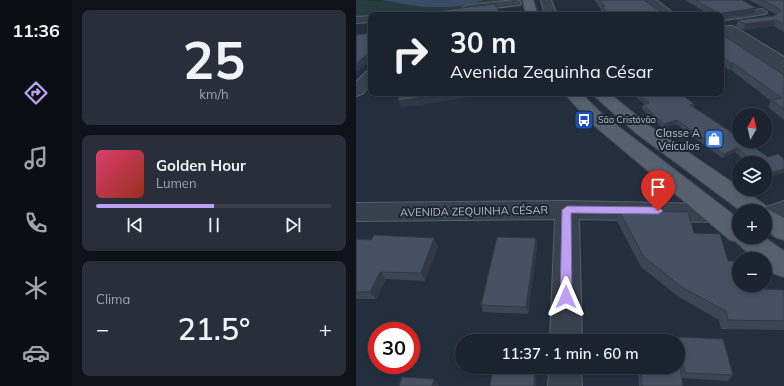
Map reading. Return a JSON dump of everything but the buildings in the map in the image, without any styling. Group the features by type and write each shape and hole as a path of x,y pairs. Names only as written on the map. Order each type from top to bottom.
{"main road":[{"path":"528,0 531,12"},
{"path":"575,96 596,118 732,228"},
{"path":"603,96 642,129 747,204"},
{"path":"772,221 784,230"},
{"path":"754,244 784,266"}],"street":[{"path":"546,0 550,12"},
{"path":"649,0 666,12"},
{"path":"744,3 766,15"},
{"path":"453,10 516,6"},
{"path":"724,17 766,15"},
{"path":"724,22 766,15"},
{"path":"356,20 368,19"},
{"path":"356,70 368,68"},
{"path":"356,91 368,78"},
{"path":"566,334 567,210"},
{"name":"AVENIDA ZEQUINHA CÉSAR","path":"356,212 567,210 712,213"},
{"path":"772,214 784,210"},
{"path":"565,374 565,386"}],"green space":[{"path":"356,0 398,2 415,6 461,6 484,0 508,0 507,3 418,12 368,12 368,17 356,18"}],"water":[{"path":"380,0 484,0 460,6 425,7"}],"place":[{"name":"São Cristóvão","path":"584,120"},
{"name":"Classe A Veículos","path":"714,139"}],"route":[{"path":"566,297 567,210 658,211"}]}
